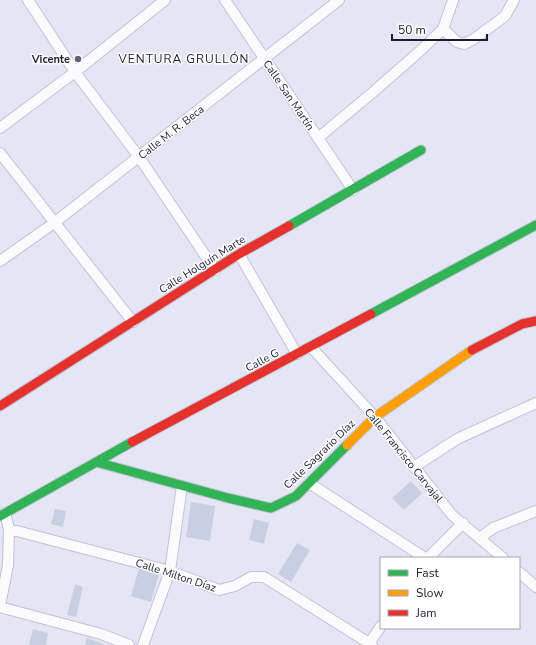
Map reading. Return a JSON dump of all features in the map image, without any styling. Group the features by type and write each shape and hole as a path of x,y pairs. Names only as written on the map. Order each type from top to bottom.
{"street":[{"path":"28,0 75,72 139,157 215,270"},
{"path":"0,128 75,72 165,0"},
{"name":"Calle San Martín","path":"225,0 353,190"},
{"name":"Calle M. R. Beca","path":"0,261 54,223 339,0"},
{"path":"318,138 378,88 443,29 453,0"},
{"path":"443,29 457,42 464,44 474,39 505,16 514,0"},
{"name":"Calle Holguín Marte","path":"0,406 239,254 421,150"},
{"path":"0,153 133,322"},
{"name":"Calle G","path":"2,515 96,462 536,225"},
{"path":"239,254 297,354"},
{"name":"Calle Sagrario Díaz","path":"96,462 182,486 271,508 296,496 375,417 467,353 522,324 536,321"},
{"name":"Calle Francisco Carvajal","path":"311,347 375,417 452,515 502,557"},
{"path":"414,466 457,438 536,403"},
{"path":"309,483 424,557"},
{"path":"143,645 170,571 182,486"},
{"path":"480,538 494,528 536,511"},
{"path":"2,515 9,529 8,565 0,607 101,634 129,645"},
{"path":"427,557 462,523"},
{"name":"Calle Milton Díaz","path":"9,529 170,571 219,590 235,586 251,577 264,577 370,644"},
{"path":"520,573 536,587"},
{"path":"370,644 380,628"}],"building":[{"path":"411,481 422,493 404,510 392,498"},
{"path":"191,502 215,506 210,541 186,537"},
{"path":"55,509 66,511 63,527 51,524"},
{"path":"254,519 269,523 264,544 249,540"},
{"path":"297,543 310,550 291,582 278,574"},
{"path":"139,568 159,574 151,602 131,596"},
{"path":"75,584 83,587 76,617 67,615"},
{"path":"33,629 48,633 46,645 29,645"},
{"path":"87,638 106,645 85,645"}],"traffic: fast":[{"path":"289,226 421,150"},
{"path":"371,314 536,225"},
{"path":"0,516 132,442"},
{"path":"96,462 228,498 271,508 296,496 347,445"}],"traffic: slow":[{"path":"347,445 375,417 472,350"}],"traffic: jam":[{"path":"0,406 239,254 289,226"},
{"path":"132,442 371,314"},
{"path":"472,350 522,324 536,321"}],"place":[{"name":"Vicente","path":"78,59"}],"district":[{"name":"VENTURA GRULLÓN","path":"184,59"}]}
